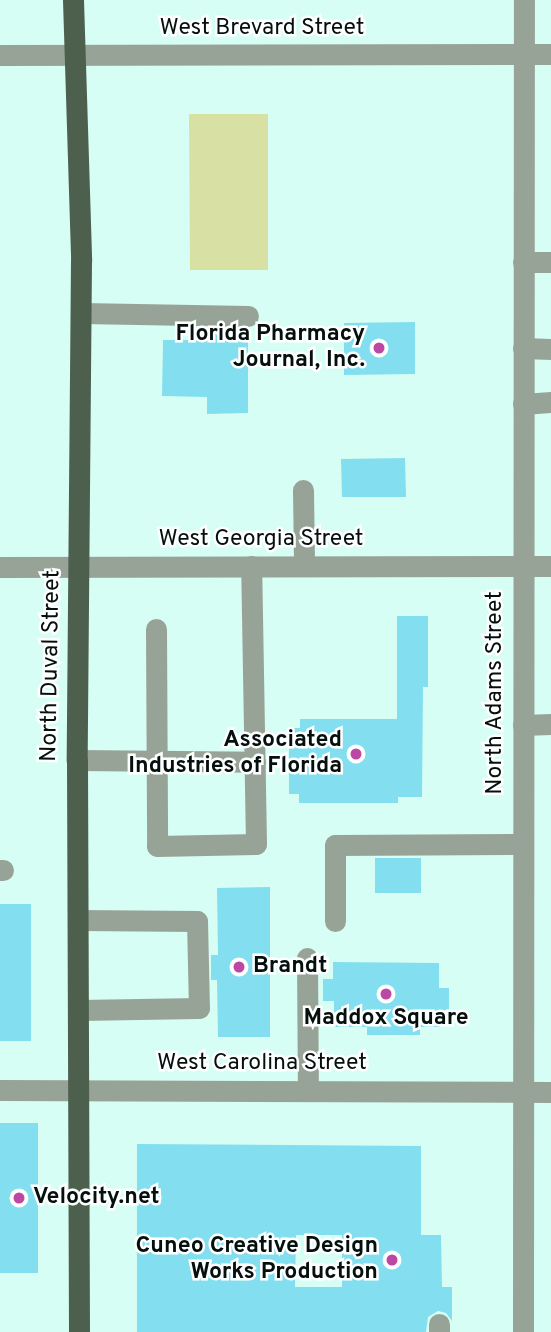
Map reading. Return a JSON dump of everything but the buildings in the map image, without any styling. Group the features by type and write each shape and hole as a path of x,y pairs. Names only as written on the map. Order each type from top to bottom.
{"main road":[{"name":"North Duval Street","path":"73,0 81,313 77,760 79,1332"}],"street":[{"name":"North Adams Street","path":"523,1332 524,0"},
{"name":"West Brevard Street","path":"0,55 551,54"},
{"path":"523,262 551,262"},
{"path":"81,313 105,316 248,316"},
{"path":"523,348 551,349"},
{"path":"523,404 551,402"},
{"path":"303,490 304,566"},
{"path":"156,629 157,846 256,844 251,566"},
{"name":"West Georgia Street","path":"0,567 551,566"},
{"path":"523,724 551,724"},
{"path":"77,760 255,762"},
{"path":"335,921 335,845 523,844"},
{"path":"78,920 197,921 199,1009 79,1010"},
{"path":"307,958 308,1091"},
{"name":"West Carolina Street","path":"0,1090 551,1092"}],"green space":[{"path":"189,114 268,114 268,270 190,270"}],"place":[{"name":"Florida Pharmacy Journal, Inc.","path":"379,348"},
{"name":"Associated Industries of Florida","path":"356,754"},
{"name":"Brandt","path":"239,967"},
{"name":"Maddox Square","path":"386,994"},
{"name":"Velocity.net","path":"19,1198"},
{"name":"Cuneo Creative Design Works Production","path":"392,1260"}]}
